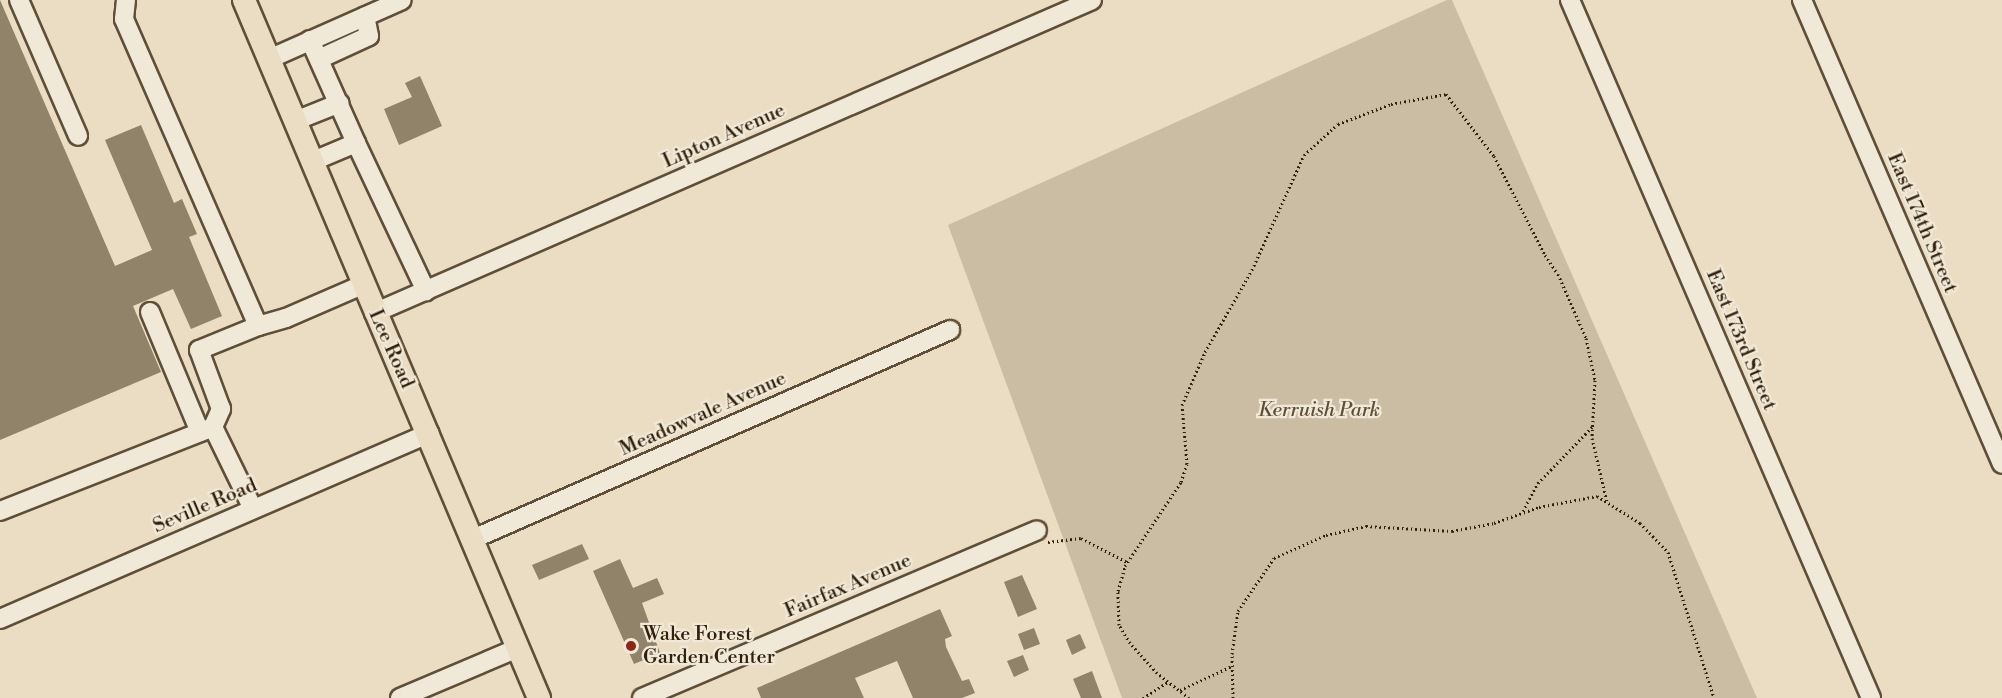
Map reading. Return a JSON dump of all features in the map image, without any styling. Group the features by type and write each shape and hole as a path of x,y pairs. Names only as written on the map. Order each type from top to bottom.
{"main road":[{"name":"Lee Road","path":"244,0 362,285 429,433 539,698"}],"street":[{"path":"19,0 78,136"},
{"path":"126,0 124,19 258,326"},
{"path":"269,59 402,0"},
{"name":"Lipton Avenue","path":"374,313 1092,0"},
{"name":"East 173rd Street","path":"1570,0 1871,698"},
{"name":"East 174th Street","path":"1802,0 2002,464"},
{"path":"318,59 369,36 365,16"},
{"path":"310,40 426,291"},
{"path":"295,121 340,103"},
{"path":"311,162 356,143"},
{"path":"0,511 206,429 221,409 199,350 258,326 286,318 362,285"},
{"path":"150,312 206,429 253,510"},
{"name":"Meadowvale Avenue","path":"473,539 950,330"},
{"name":"Seville Road","path":"0,619 429,433"},
{"name":"Fairfax Avenue","path":"642,698 1040,536"},
{"path":"400,698 518,648"}],"path":[{"path":"1189,698 1168,682 1130,643 1119,624 1118,591 1127,562 1181,482 1187,464 1182,405 1214,334 1252,270 1304,155 1338,124 1391,104 1446,94 1494,156 1545,255 1558,274 1586,338 1595,380 1593,426 1607,502"},
{"path":"1523,511 1538,483 1593,426"},
{"path":"1233,698 1232,666 1238,611 1274,558 1298,545 1366,526 1452,531 1494,523 1523,511 1597,496 1640,523 1668,552 1714,698"},
{"path":"1040,536 1081,538 1127,562"},
{"path":"1179,690 1232,666"},
{"path":"1143,698 1168,682"}],"green space":[{"name":"Kerruish Park","path":"1447,0 1452,0 1757,698 1122,698 948,225"}],"building":[{"path":"0,0 115,266 152,250 105,140 141,125 174,203 182,199 197,234 189,237 222,316 191,329 173,289 133,306 161,372 0,440"},
{"path":"420,76 442,126 399,145 384,109 412,97 405,83"},
{"path":"582,544 589,559 539,580 532,565"},
{"path":"620,559 633,588 657,578 664,594 642,603 660,653 634,664 593,571"},
{"path":"1022,575 1037,609 1018,617 1004,582"},
{"path":"940,609 952,636 945,639 946,647 962,681 969,679 975,693 962,698 913,698 897,661 855,678 864,698 761,698 757,688"},
{"path":"1034,628 1040,644 1024,650 1018,634"},
{"path":"1080,634 1086,648 1072,655 1066,640"},
{"path":"1023,655 1029,670 1014,677 1007,661"},
{"path":"1092,671 1102,698 1081,698 1073,679"}],"place":[{"name":"Wake Forest Garden Center","path":"631,646"}]}
